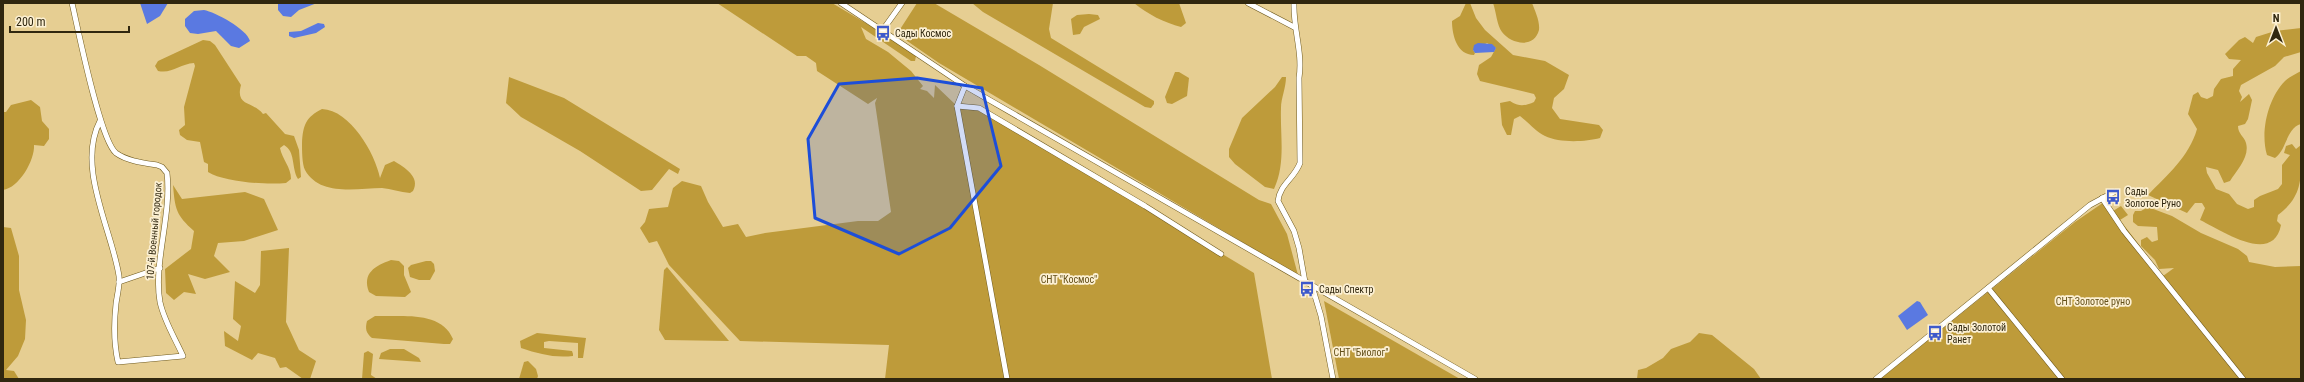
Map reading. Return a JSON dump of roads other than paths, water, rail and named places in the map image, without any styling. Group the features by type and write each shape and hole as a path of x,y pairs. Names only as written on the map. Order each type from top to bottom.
{"street":[{"name":"107-й Военный городок","path":"72,3 100,121 110,146 122,157 162,167 167,173 166,225 160,268 160,303 183,356 118,362 116,318 119,282"},
{"path":"841,3 965,86 1475,379"},
{"path":"882,31 902,3"},
{"path":"1248,3 1294,27"},
{"path":"1294,3 1294,27 1301,65 1299,78 1300,163 1296,173 1281,188 1278,201 1297,242 1304,265 1305,282"},
{"path":"965,86 957,106 1007,379"},
{"path":"957,106 979,108 1145,206 1221,254"},
{"path":"100,121 96,132 93,178 119,282 160,268"},
{"path":"1876,379 2102,198 2114,192"},
{"path":"2102,198 2124,231 2243,379"},
{"path":"1312,286 1321,316 1333,379"},
{"path":"1988,288 2062,379"}],"water":[{"path":"140,3 168,3 160,16 147,24"},
{"path":"278,3 317,3 299,10 291,17 283,16 278,10"},
{"path":"194,11 209,11 237,26 248,36 250,41 239,48 231,46 216,31 198,34 190,33 185,26 185,19"},
{"path":"318,23 324,24 325,27 316,33 294,38 289,36 289,32 301,31"},
{"path":"1478,43 1492,44 1496,48 1494,52 1475,53 1473,50 1474,45"},
{"path":"1917,301 1920,302 1928,315 1907,330 1898,316"}],"place":[{"name":"Сады Космос","path":"883,33"},
{"name":"Сады Золотое Руно","path":"2113,197"},
{"name":"Сады Спектр","path":"1307,289"},
{"name":"Сады Золотой Ранет","path":"1935,333"}],"park label":[{"name":"СНТ \"Космос\"","path":"1069,279"},
{"name":"СНТ Золотое руно","path":"2093,301"},
{"name":"СНТ \"Биолог\"","path":"1361,352"}]}
